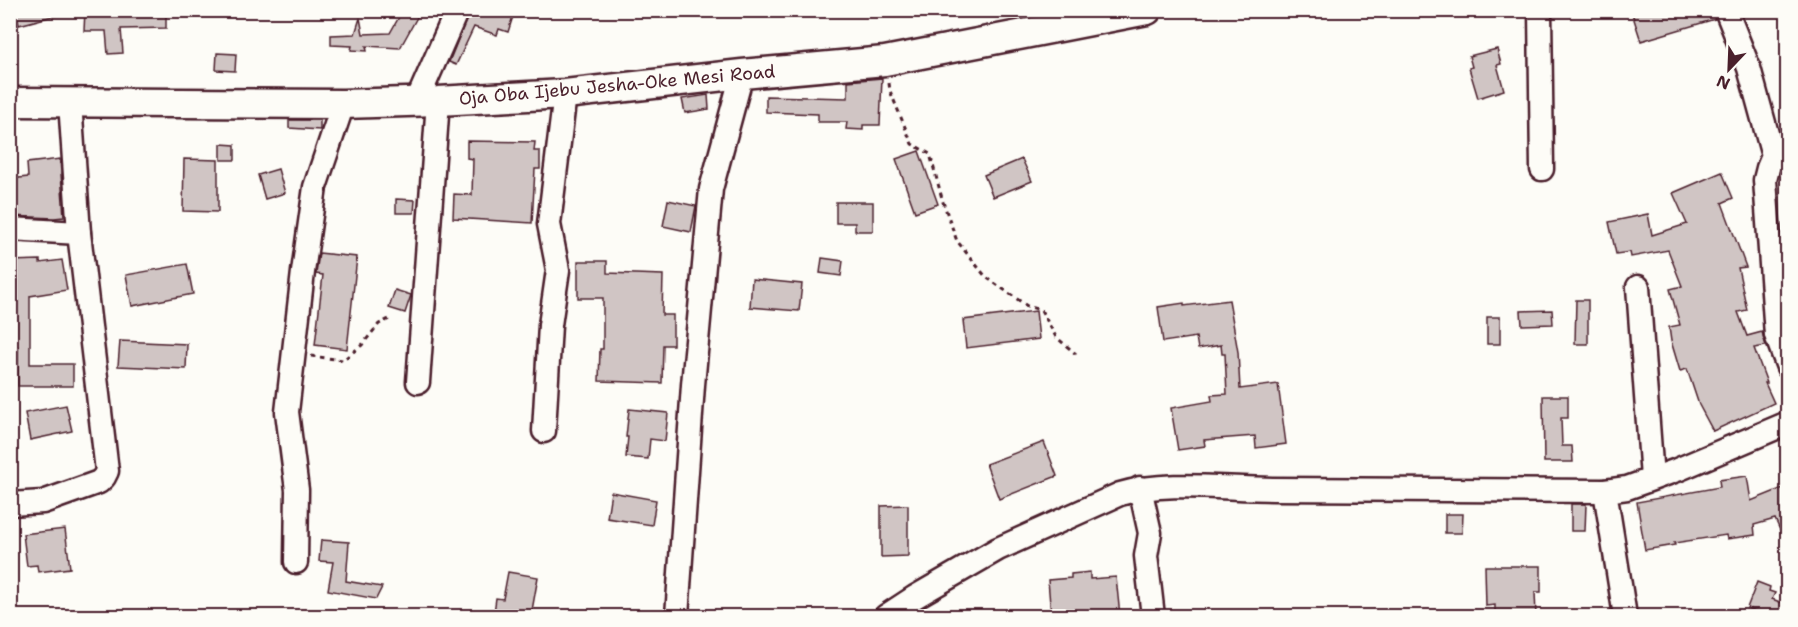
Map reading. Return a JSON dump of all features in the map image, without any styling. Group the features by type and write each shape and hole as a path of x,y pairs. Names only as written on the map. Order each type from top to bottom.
{"main road":[{"name":"Oja Oba Ijebu Jesha-Oke Mesi Road","path":"12,98 70,102 343,104 565,94 885,61 1147,10"}],"street":[{"path":"418,382 428,101 457,10"},
{"path":"1540,10 1542,169"},
{"path":"1726,10 1780,152 1768,168 1765,180 1776,335 1788,367"},
{"path":"677,616 693,385 711,189 742,74"},
{"path":"544,431 550,325 558,270 549,224 565,94"},
{"path":"10,504 43,502 99,482 107,471 79,233 70,102"},
{"path":"296,562 297,490 287,412 315,187 343,104"},
{"path":"10,229 79,233"},
{"path":"1638,287 1652,478"},
{"path":"886,616 998,549 1120,494 1140,488 1160,486 1264,489 1605,491 1627,488 1677,470 1788,423"},
{"path":"1140,488 1150,532 1146,556 1153,616"},
{"path":"1605,491 1625,616"}],"path":[{"path":"885,61 890,91 912,144 930,154 943,202 957,241 986,277 1027,306 1041,310 1056,337 1076,354"},
{"path":"294,352 343,360 362,345 379,324 389,319"}],"building":[{"path":"15,10 56,10 57,15 19,25"},
{"path":"85,10 166,10 166,28 121,29 123,53 108,54 106,31 84,31"},
{"path":"403,10 421,10 400,48 366,46 367,51 351,50 352,46 331,45 331,35 355,34 360,18 363,34 390,33"},
{"path":"470,10 515,10 508,32 499,29 497,35 474,27 456,65 449,62"},
{"path":"1631,10 1713,10 1715,19 1641,41"},
{"path":"1497,49 1501,64 1497,65 1504,90 1478,98 1469,68 1472,67 1469,56"},
{"path":"217,53 236,54 235,71 216,70"},
{"path":"882,78 880,125 863,125 863,130 846,129 847,122 818,122 818,114 766,112 766,96 848,98 848,81"},
{"path":"708,95 709,109 685,113 682,99"},
{"path":"289,120 320,120 320,130 289,128"},
{"path":"467,141 535,142 534,151 540,151 540,169 535,169 532,223 453,218 454,194 472,195 473,159 467,158"},
{"path":"221,144 235,145 235,160 221,160"},
{"path":"919,151 938,204 915,212 896,159"},
{"path":"60,159 64,217 10,216 10,179 28,177 27,163"},
{"path":"184,159 218,160 218,212 183,211"},
{"path":"1022,159 1032,181 993,197 984,175"},
{"path":"278,169 285,193 265,199 258,175"},
{"path":"1722,172 1733,198 1722,203 1746,267 1738,268 1747,310 1738,312 1747,336 1762,332 1766,346 1754,348 1774,403 1713,431 1699,405 1687,369 1680,371 1671,341 1669,327 1680,325 1670,289 1682,286 1668,250 1631,257 1630,252 1616,254 1609,222 1648,214 1652,235 1687,224 1673,193"},
{"path":"396,199 415,200 414,213 396,213"},
{"path":"668,200 696,206 691,232 663,226"},
{"path":"836,202 873,202 873,231 855,231 855,223 836,223"},
{"path":"319,253 357,257 347,349 315,345 323,275 316,274"},
{"path":"822,258 843,261 841,276 820,273"},
{"path":"40,260 40,263 62,260 67,290 30,296 30,364 73,364 73,386 18,386 18,347 10,347 10,261"},
{"path":"578,261 607,261 607,273 663,275 662,315 673,315 673,345 663,345 662,383 599,381 600,349 603,349 603,298 578,298"},
{"path":"187,264 193,294 132,306 126,275"},
{"path":"752,279 802,284 799,311 750,307"},
{"path":"395,290 411,295 405,313 389,308"},
{"path":"1229,300 1238,352 1240,389 1278,384 1286,444 1256,448 1255,436 1204,440 1205,446 1178,450 1171,408 1212,401 1211,395 1227,394 1225,354 1222,354 1221,345 1198,349 1196,337 1163,342 1158,307"},
{"path":"1576,300 1588,300 1588,344 1575,344"},
{"path":"1552,310 1553,324 1522,325 1521,311"},
{"path":"1036,311 1039,339 966,348 963,320"},
{"path":"1487,317 1500,317 1500,344 1487,344"},
{"path":"120,341 187,344 186,369 118,366"},
{"path":"1543,396 1568,396 1568,418 1561,418 1562,446 1572,446 1573,462 1544,462"},
{"path":"66,405 72,431 30,440 25,413"},
{"path":"629,409 668,413 665,441 650,439 648,459 626,457"},
{"path":"1044,442 1057,476 999,499 986,464"},
{"path":"1747,476 1751,501 1788,486 1788,548 1775,519 1754,525 1755,535 1727,539 1726,535 1645,550 1637,502 1720,487 1719,480"},
{"path":"611,492 656,500 652,525 607,518"},
{"path":"1571,504 1586,504 1585,531 1571,531"},
{"path":"908,505 908,556 881,557 881,506"},
{"path":"1445,514 1463,514 1462,533 1445,533"},
{"path":"65,529 70,568 38,572 37,565 27,566 23,534"},
{"path":"321,540 349,542 346,581 382,587 376,599 328,590 333,562 319,561"},
{"path":"1485,566 1541,566 1541,592 1535,592 1536,616 1495,616 1495,605 1486,606"},
{"path":"508,572 538,577 531,616 500,616 494,613 496,598 503,599"},
{"path":"1090,572 1090,579 1116,577 1120,616 1051,616 1048,580 1071,578 1071,574"},
{"path":"1757,582 1770,587 1769,591 1775,593 1772,599 1788,605 1788,616 1769,616 1747,608"}]}
